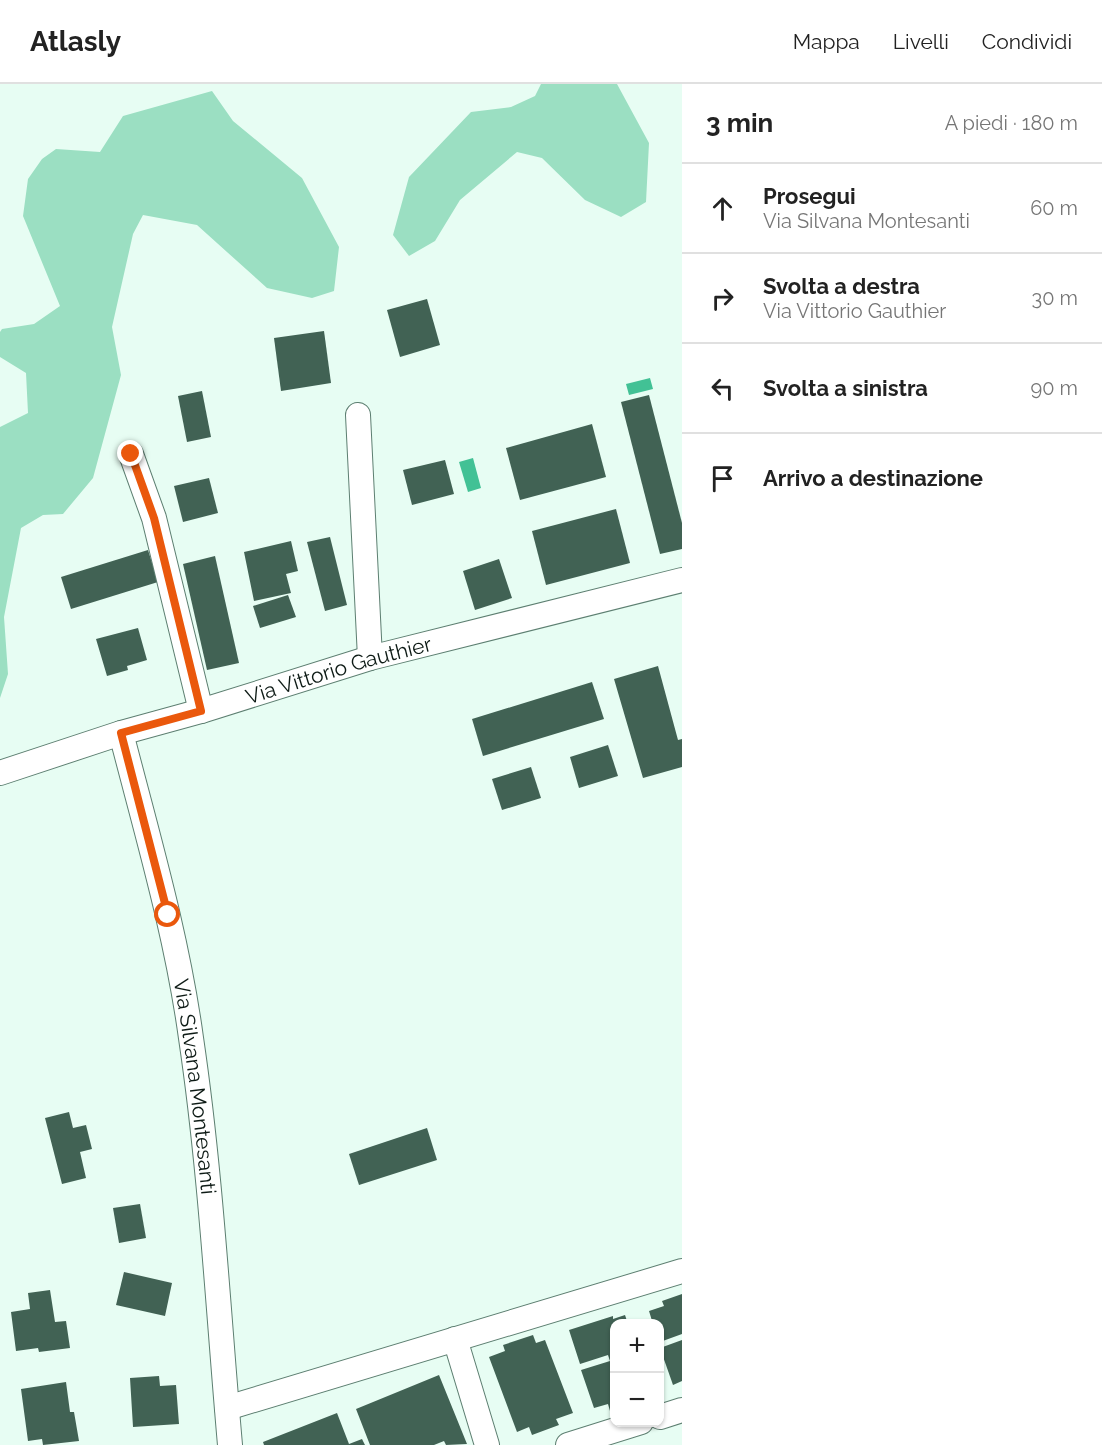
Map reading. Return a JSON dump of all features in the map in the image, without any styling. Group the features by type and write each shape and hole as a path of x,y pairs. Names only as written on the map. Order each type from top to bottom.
{"street":[{"path":"358,415 370,658"},
{"path":"131,454 154,518 201,711"},
{"name":"Via Vittorio Gauthier","path":"0,773 121,733 201,711 370,658 682,580"},
{"name":"Via Silvana Montesanti","path":"121,733 168,915 191,1037 215,1236 230,1445"},
{"path":"226,1408 682,1271"},
{"path":"455,1339 488,1445"},
{"path":"664,1416 682,1410"},
{"path":"568,1445 625,1427"}],"shaded area":[{"path":"541,84 617,84 649,143 646,202 621,217 585,200 542,158 517,152 460,200 435,241 409,256 393,235 409,177 471,112 511,107 535,96"},
{"path":"212,91 233,121 302,178 339,247 334,291 312,298 267,288 197,225 143,215 133,234 112,327 121,375 93,478 63,514 43,515 21,528 4,617 8,674 0,698 0,427 28,413 26,373 0,357 0,332 2,329 34,324 60,306 23,216 28,179 42,159 56,149 100,152 123,116"},
{"path":"650,378 653,389 629,395 626,384"},
{"path":"473,458 481,488 468,492 459,462"}],"building":[{"path":"427,299 440,345 400,357 387,310"},
{"path":"324,331 331,383 281,391 274,338"},
{"path":"202,391 211,437 187,442 178,396"},
{"path":"649,395 682,523 682,549 660,554 621,402"},
{"path":"592,424 606,477 520,500 506,448"},
{"path":"445,460 454,494 412,505 403,470"},
{"path":"209,478 218,513 183,522 174,486"},
{"path":"616,509 630,563 546,585 532,531"},
{"path":"330,537 347,605 325,611 307,542"},
{"path":"291,541 298,571 286,574 291,593 254,601 244,552"},
{"path":"148,550 158,582 71,609 61,577"},
{"path":"215,556 239,663 207,670 183,564"},
{"path":"499,559 512,598 475,610 463,571"},
{"path":"288,595 296,617 260,628 253,606"},
{"path":"138,628 147,660 127,666 128,670 107,676 96,639"},
{"path":"658,666 678,740 682,739 682,767 643,778 614,679"},
{"path":"592,682 604,719 483,756 472,719"},
{"path":"608,745 618,776 579,788 570,757"},
{"path":"531,767 541,798 502,810 492,779"},
{"path":"69,1112 73,1128 86,1125 92,1149 80,1152 86,1178 62,1184 45,1118"},
{"path":"427,1128 437,1160 359,1185 349,1154"},
{"path":"140,1204 146,1238 119,1243 113,1208"},
{"path":"124,1272 172,1283 165,1316 116,1305"},
{"path":"50,1290 55,1322 66,1321 70,1348 39,1352 38,1348 16,1351 11,1312 30,1309 28,1293"},
{"path":"682,1294 682,1334 664,1341 664,1319 651,1319 649,1311 664,1306 662,1301"},
{"path":"625,1315 626,1319 613,1319"},
{"path":"613,1316 613,1319 610,1319 610,1361 608,1355 580,1364 569,1330"},
{"path":"533,1335 536,1343 545,1340 573,1413 556,1419 559,1425 532,1435 529,1427 517,1432 489,1357 505,1351 503,1345"},
{"path":"682,1340 682,1381 673,1385 664,1359 664,1347"},
{"path":"610,1361 610,1411 608,1404 594,1408 581,1370"},
{"path":"439,1375 467,1444 446,1445 444,1441 434,1445 370,1445 356,1409"},
{"path":"159,1376 160,1386 176,1385 179,1424 133,1427 130,1378"},
{"path":"66,1382 70,1412 74,1412 79,1441 43,1445 42,1439 28,1441 21,1389"},
{"path":"337,1413 349,1444 362,1439 365,1445 264,1445 263,1442"}],"route":[{"path":"131,454 154,518 201,711 121,733 168,915"}]}
